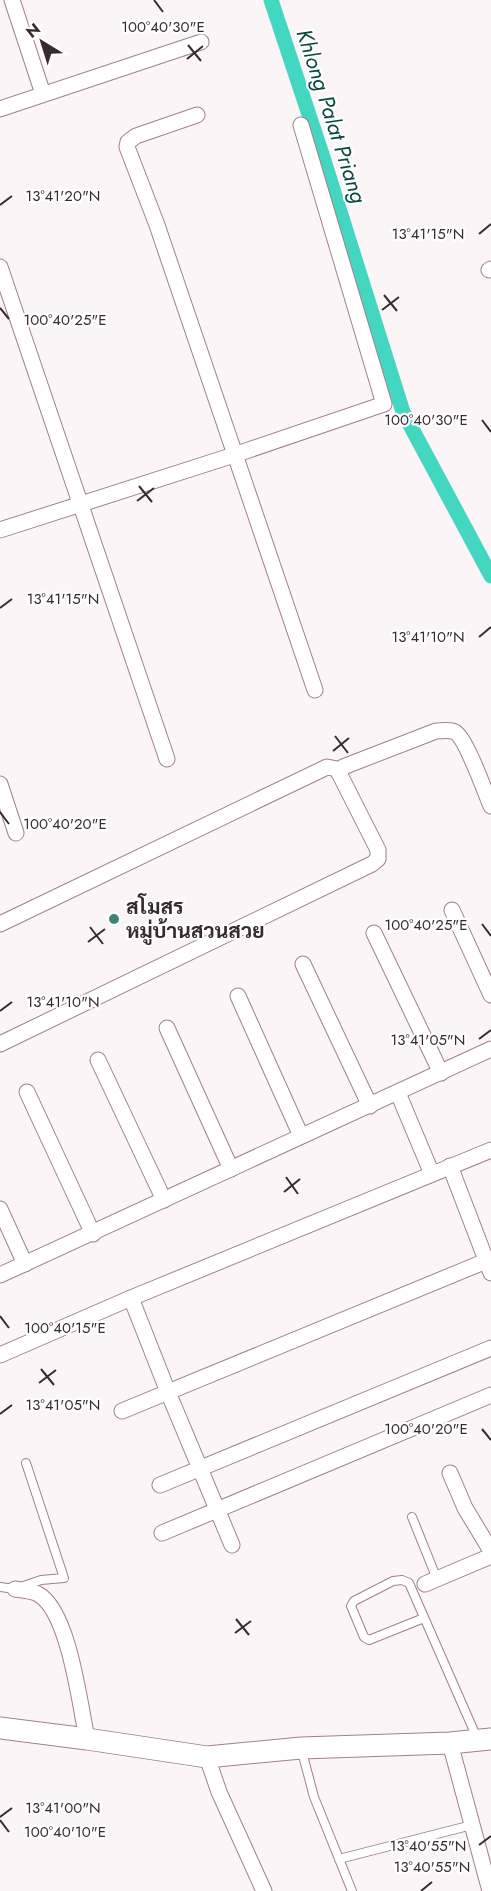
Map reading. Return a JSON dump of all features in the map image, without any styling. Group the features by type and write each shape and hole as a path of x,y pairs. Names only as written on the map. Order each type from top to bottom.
{"main road":[{"path":"0,1728 207,1757 301,1748 485,1740"}],"street":[{"path":"12,0 43,94"},
{"path":"0,109 201,42"},
{"path":"197,115 136,136 128,142 128,147 157,225 315,690"},
{"path":"0,530 384,404 301,124"},
{"path":"0,267 167,759"},
{"path":"339,772 344,767 436,731 452,730 458,734 466,746 491,806"},
{"path":"0,924 327,767 337,769 339,772 378,850 378,859 372,864 0,1044"},
{"path":"0,784 16,833"},
{"path":"452,910 491,994"},
{"path":"375,933 441,1073"},
{"path":"303,964 370,1106"},
{"path":"238,996 301,1136"},
{"path":"167,1028 231,1168"},
{"path":"0,1275 491,1049"},
{"path":"98,1060 164,1200"},
{"path":"27,1092 93,1234"},
{"path":"398,1093 432,1174"},
{"path":"0,1355 131,1298 491,1150"},
{"path":"122,1412 489,1264 450,1166"},
{"path":"0,1209 25,1264"},
{"path":"131,1298 232,1545"},
{"path":"160,1485 491,1348"},
{"path":"162,1533 491,1395"},
{"path":"450,1473 465,1508 491,1551"},
{"path":"431,1581 491,1556"},
{"path":"8,1588 38,1594 52,1607 67,1641 87,1739"},
{"path":"450,1743 490,1891"},
{"path":"207,1757 219,1792 264,1891"}],"lane":[{"path":"8,1588 64,1578 26,1464"},
{"path":"412,1517 431,1581"},
{"path":"424,1618 369,1640 364,1637 351,1606 354,1601 393,1581 402,1580 409,1583 485,1740"},
{"path":"301,1748 314,1797 352,1891"},
{"path":"339,1859 472,1825"}],"waterway":[{"name":"Khlong Palat Priang","path":"271,0 403,412 491,576"}],"place":[{"name":"สโมสร หมู่บ้านสวนสวย","path":"114,919"}]}
